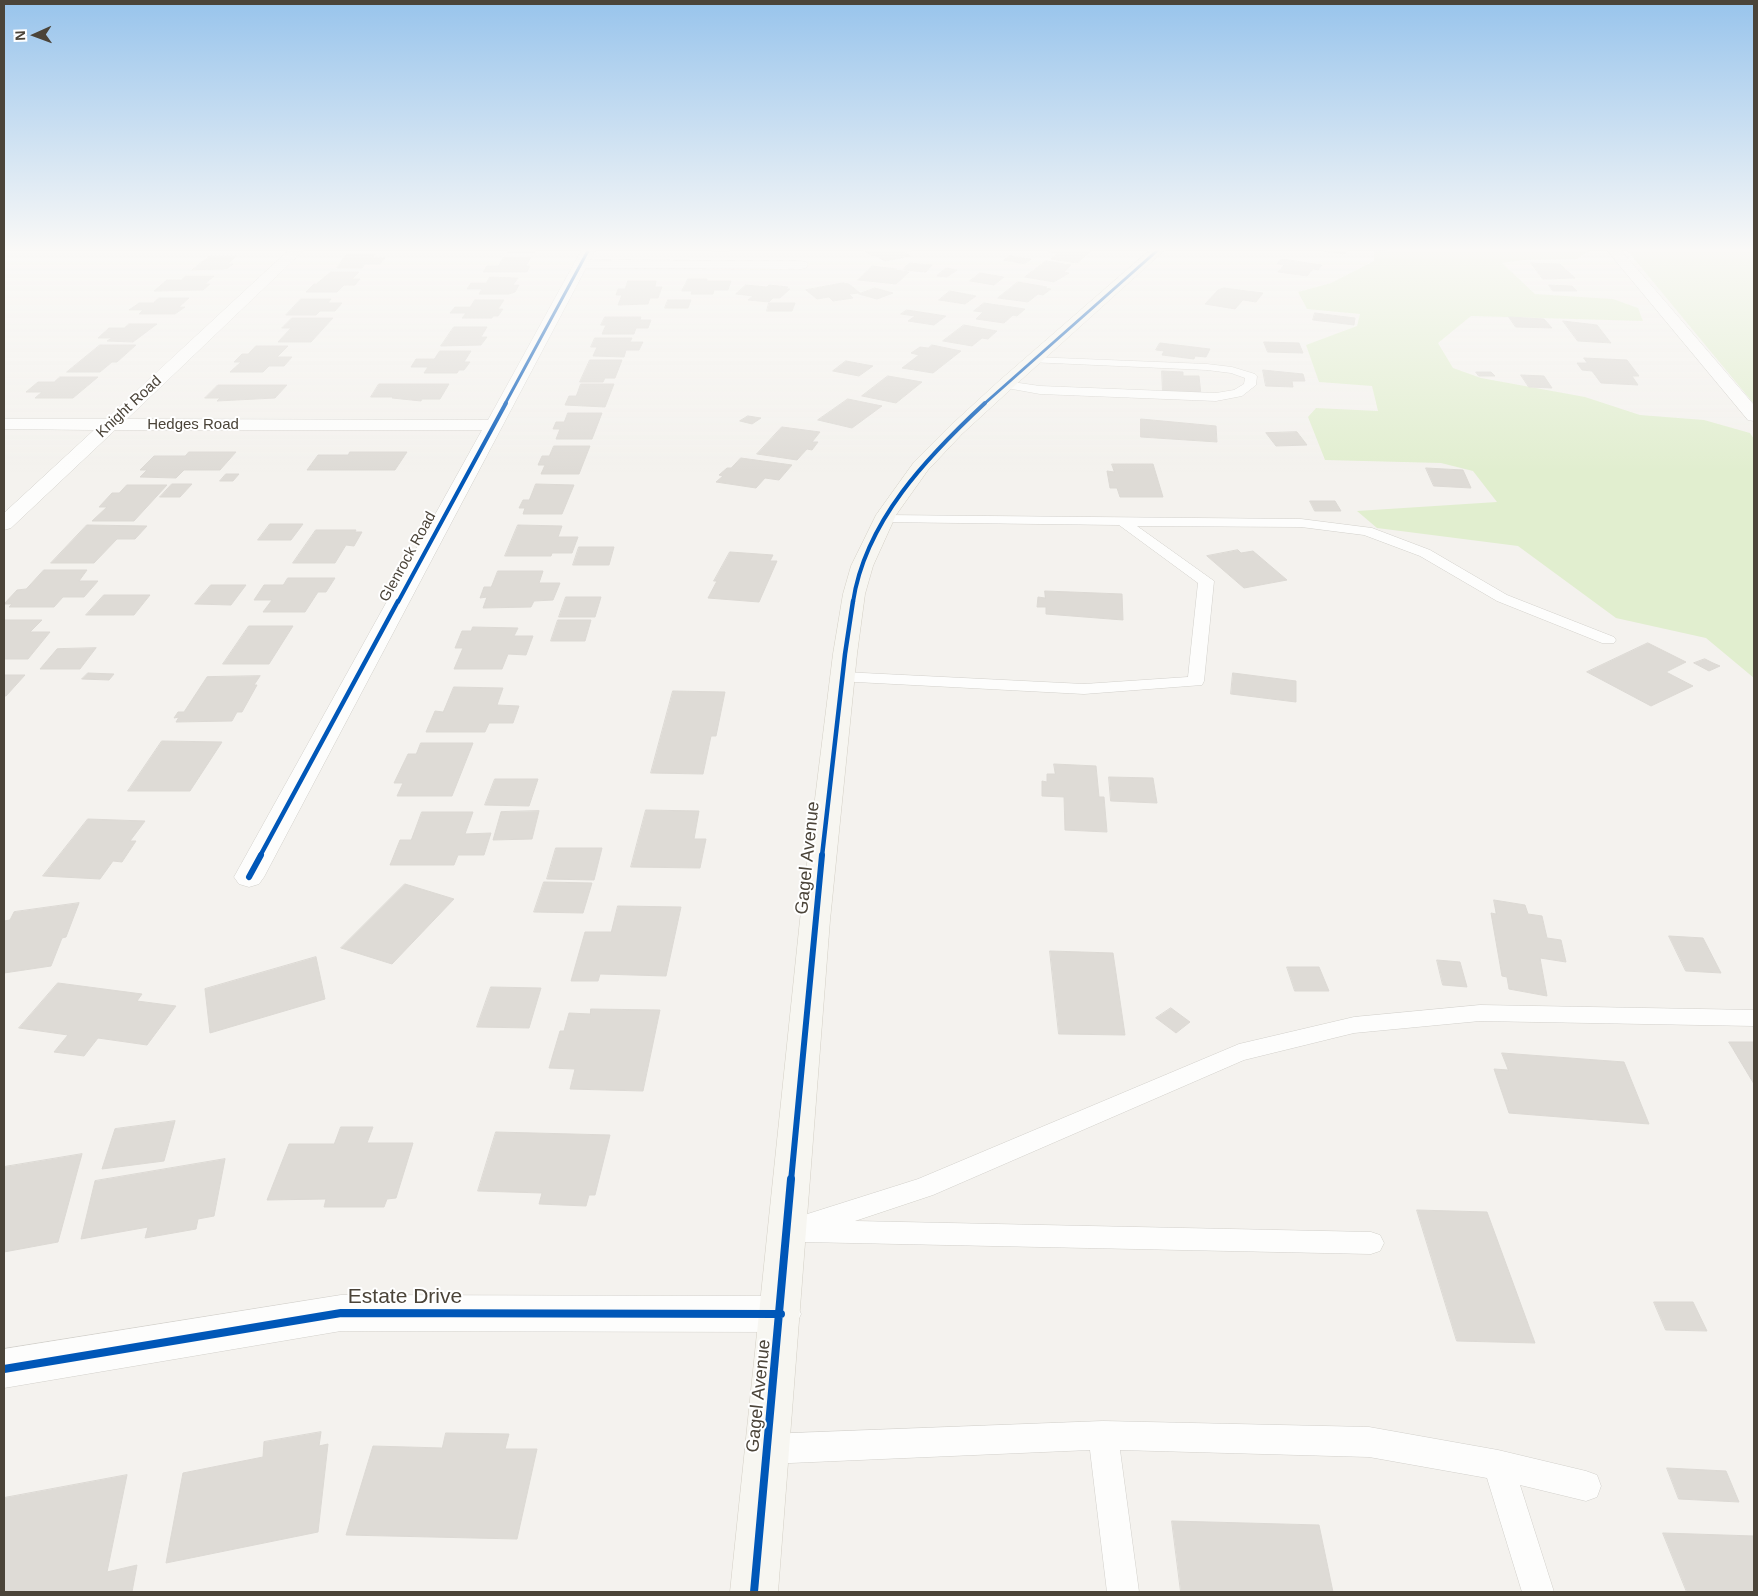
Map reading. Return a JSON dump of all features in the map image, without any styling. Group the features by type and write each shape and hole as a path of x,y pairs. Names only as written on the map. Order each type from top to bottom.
{"street":[{"name":"Knight Road","path":"4,524 219,323"},
{"name":"Glenrock Road","path":"249,877 549,323"},
{"name":"Gagel Avenue","path":"754,1592 815,920 854,594 862,566 884,519 898,496 921,466 956,430 1074,323"},
{"path":"1676,323 1754,416"},
{"name":"Hedges Road","path":"4,424 494,425"},
{"name":"Estate Drive","path":"4,1368 341,1312 780,1314"}],"lane":[{"path":"1005,385 1040,390 1216,397 1238,394 1250,386 1251,376 1232,370 1208,367 1033,360"},
{"path":"884,519 1301,523 1367,531 1425,553 1502,598 1608,640"},
{"path":"843,676 1084,689 1196,680 1206,581 1120,520"},
{"path":"788,1231 924,1188 1240,1053 1354,1025 1480,1013 1754,1018"},
{"path":"788,1231 1371,1243"},
{"path":"1102,1435 1124,1592"},
{"path":"767,1450 1102,1435 1369,1442 1498,1465 1586,1486"},
{"path":"1498,1465 1538,1592"}],"green space":[{"path":"1358,323 1462,323 1438,343 1453,368 1481,378 1585,397 1640,415 1704,420 1750,433 1754,439 1754,678 1706,638 1616,618 1518,546 1377,528 1357,511 1497,502 1473,471 1441,463 1325,460 1308,417 1316,408 1378,411 1372,386 1319,382 1306,345 1357,326"},
{"path":"1688,323 1754,323 1754,404"}],"building":[{"path":"287,323 328,323 311,342 278,342 291,328 282,328"},
{"path":"650,323 648,328 636,328 634,334 602,334 606,325 601,325"},
{"path":"1514,323 1548,323 1552,328 1516,327"},
{"path":"1565,323 1597,325 1611,343 1578,341"},
{"path":"129,324 157,324 133,342 107,341 112,338 98,338 109,328 124,328"},
{"path":"964,325 997,331 988,339 982,338 972,346 943,341"},
{"path":"454,327 487,327 481,337 487,337 481,345 441,346"},
{"path":"595,338 632,338 630,342 643,342 639,350 626,350 624,357 593,356 597,347 591,347"},
{"path":"1264,342 1299,343 1303,353 1268,352"},
{"path":"1160,343 1210,349 1206,357 1195,356 1194,359 1162,355 1164,351 1156,350"},
{"path":"100,345 136,345 117,362 112,362 100,372 67,372"},
{"path":"932,345 961,351 933,373 902,368 919,355 911,353 920,347 928,348"},
{"path":"256,346 288,346 277,357 292,357 284,366 269,366 263,372 230,372 241,362 234,362 242,354 248,354"},
{"path":"440,351 471,351 464,362 470,362 464,370 459,370 457,373 424,373 428,367 411,367 416,359 434,359"},
{"path":"1584,358 1627,360 1639,376 1632,376 1638,385 1601,383 1592,371 1582,370 1577,363 1587,363"},
{"path":"590,360 622,360 615,378 605,378 603,382 580,382"},
{"path":"846,361 873,366 859,376 833,371"},
{"path":"1263,370 1303,374 1305,381 1292,381 1293,387 1266,386"},
{"path":"1162,371 1183,372 1183,376 1199,376 1201,395 1163,393"},
{"path":"1476,372 1491,372 1495,376 1479,376"},
{"path":"1521,375 1544,376 1552,388 1529,387"},
{"path":"888,376 922,382 896,403 862,396"},
{"path":"60,377 98,377 73,398 35,398 42,392 26,392 38,382 54,382"},
{"path":"379,384 449,384 440,399 422,399 421,401 393,397 371,397"},
{"path":"581,384 614,384 605,407 565,405 569,396 576,396"},
{"path":"218,385 287,385 275,398 217,401 220,398 205,398"},
{"path":"848,399 882,406 852,428 818,420"},
{"path":"568,413 602,413 592,439 556,439 560,429 553,429 556,422 564,422"},
{"path":"748,416 761,418 752,424 740,421"},
{"path":"1141,419 1216,426 1217,442 1141,437"},
{"path":"782,427 820,432 812,442 818,442 812,450 807,449 797,460 757,454"},
{"path":"1297,432 1307,445 1276,446 1266,433"},
{"path":"554,446 590,446 579,474 541,474 545,465 538,465 542,456 549,456"},
{"path":"189,452 236,452 220,470 184,470 176,478 140,477 147,470 140,470 154,456 185,456"},
{"path":"350,452 407,452 395,470 307,470 318,455 348,455"},
{"path":"741,458 792,465 779,480 765,478 756,488 716,482 723,476 719,475 727,468 731,468"},
{"path":"1112,464 1153,464 1163,497 1120,497 1117,488 1110,488 1107,471 1114,472"},
{"path":"1426,468 1463,470 1471,488 1434,486"},
{"path":"226,474 239,474 233,481 220,481"},
{"path":"172,484 192,484 180,497 160,497"},
{"path":"536,484 574,485 562,514 523,514 525,508 519,508 523,500 529,500"},
{"path":"127,485 167,485 134,521 92,521 107,507 99,507 112,493 119,493"},
{"path":"1310,501 1335,501 1341,511 1315,511"},
{"path":"270,524 303,524 291,540 258,540"},
{"path":"87,525 147,526 135,539 117,539 94,563 51,563"},
{"path":"518,525 562,526 558,537 578,537 572,553 552,553 551,556 505,556"},
{"path":"316,530 356,530 355,532 362,532 354,546 346,545 335,563 293,563"},
{"path":"579,547 614,547 609,565 573,565"},
{"path":"1238,550 1241,553 1253,551 1287,580 1244,588 1207,556"},
{"path":"730,552 773,555 770,561 777,561 759,602 708,598 717,581 714,581"},
{"path":"44,570 87,570 79,581 98,581 84,597 63,597 54,607 9,607 12,604 4,604 17,590 26,589"},
{"path":"498,571 543,571 539,583 560,583 553,600 534,601 531,607 483,608 487,597 480,598 484,587 491,587"},
{"path":"288,578 335,578 326,592 318,592 305,612 263,612 272,600 254,600 264,585 283,585"},
{"path":"211,585 246,585 231,605 195,604"},
{"path":"1045,591 1122,594 1123,620 1046,614 1046,607 1037,607 1038,597 1045,598"},
{"path":"104,595 150,595 134,615 86,615"},
{"path":"566,597 601,597 595,617 559,617"},
{"path":"4,620 42,620 30,632 50,632 28,659 4,659"},
{"path":"558,620 591,620 585,641 551,641"},
{"path":"249,626 293,626 269,664 223,664"},
{"path":"473,627 518,628 514,636 533,636 526,655 508,654 502,669 454,669 463,648 455,648 462,631 471,631"},
{"path":"1648,643 1686,662 1666,672 1693,686 1651,706 1587,672"},
{"path":"96,648 80,669 40,669 57,649"},
{"path":"1705,659 1720,666 1709,671 1694,663"},
{"path":"88,673 114,674 109,680 82,679"},
{"path":"1233,673 1296,681 1296,702 1231,694"},
{"path":"4,675 25,675 6,696 4,696"},
{"path":"260,676 242,712 237,712 232,721 176,722 179,717 174,718 178,712 184,712 207,677"},
{"path":"454,687 503,688 497,705 519,706 513,723 489,723 485,732 426,732 435,711 443,712"},
{"path":"673,691 725,692 716,736 711,736 703,774 651,773"},
{"path":"162,741 222,742 190,791 128,791"},
{"path":"421,743 473,743 452,796 397,796 403,783 394,783 408,754 416,754"},
{"path":"1054,764 1096,766 1099,797 1104,797 1107,832 1065,830 1064,797 1042,796 1042,781 1047,782 1047,774 1055,774"},
{"path":"1109,777 1153,778 1157,803 1111,801"},
{"path":"495,779 538,779 529,806 485,805"},
{"path":"646,810 699,811 694,839 706,839 700,868 631,867"},
{"path":"539,811 532,839 493,840 501,812"},
{"path":"422,812 473,812 465,834 491,833 484,855 458,855 454,865 390,865 400,840 411,840"},
{"path":"88,819 145,821 130,841 136,841 122,862 113,861 100,879 43,876"},
{"path":"556,848 602,848 594,880 547,879"},
{"path":"544,882 592,883 583,913 534,912"},
{"path":"405,884 454,899 392,964 341,948"},
{"path":"1494,900 1525,905 1528,914 1542,916 1547,938 1561,940 1566,962 1540,958 1547,996 1509,989 1507,977 1502,976 1491,913 1496,914"},
{"path":"79,903 66,937 62,938 51,966 4,973 4,921 10,920 14,912"},
{"path":"618,906 681,907 666,976 600,974 598,981 571,981 585,932 611,932"},
{"path":"1669,936 1703,938 1721,973 1686,971"},
{"path":"1050,951 1113,953 1125,1035 1059,1034"},
{"path":"316,957 325,999 210,1033 205,989"},
{"path":"1437,960 1460,962 1467,987 1443,985"},
{"path":"1287,967 1319,967 1329,991 1295,991"},
{"path":"58,983 142,994 137,1001 176,1006 147,1045 98,1038 84,1056 54,1052 68,1035 19,1028"},
{"path":"491,987 541,988 529,1028 477,1027"},
{"path":"1171,1008 1190,1022 1176,1033 1156,1018"},
{"path":"591,1009 660,1010 643,1091 570,1089 575,1069 549,1068 560,1031 564,1031 569,1013 590,1014"},
{"path":"1729,1042 1754,1042 1754,1084 1733,1049"},
{"path":"1502,1053 1624,1062 1649,1124 1509,1113 1494,1069 1508,1070"},
{"path":"175,1121 164,1161 102,1169 115,1129"},
{"path":"341,1127 373,1127 367,1143 413,1143 396,1198 387,1199 384,1207 324,1207 326,1199 267,1200 289,1144 334,1144"},
{"path":"496,1132 610,1135 595,1195 589,1195 586,1206 539,1204 542,1193 478,1191"},
{"path":"82,1154 58,1242 4,1252 4,1167"},
{"path":"225,1159 214,1216 198,1219 196,1229 145,1238 148,1227 81,1239 95,1181"},
{"path":"1417,1210 1487,1212 1535,1343 1457,1341"},
{"path":"1654,1302 1693,1302 1707,1331 1666,1330"},
{"path":"321,1432 319,1446 328,1444 318,1532 166,1563 183,1473 263,1457 264,1442"},
{"path":"446,1433 509,1434 505,1449 537,1449 517,1539 346,1535 373,1446 442,1448"},
{"path":"1667,1468 1726,1471 1739,1502 1679,1499"},
{"path":"127,1475 107,1572 137,1565 132,1592 4,1592 4,1498"},
{"path":"1172,1521 1319,1525 1333,1592 1181,1592"},
{"path":"1663,1533 1754,1536 1754,1592 1687,1592"}],"cycle path":[{"path":"249,877 549,323"},
{"path":"754,1592 815,920 845,654 854,594 862,566 886,515 921,466 956,430 1075,323"},
{"path":"4,1369 341,1313 781,1314"}]}
